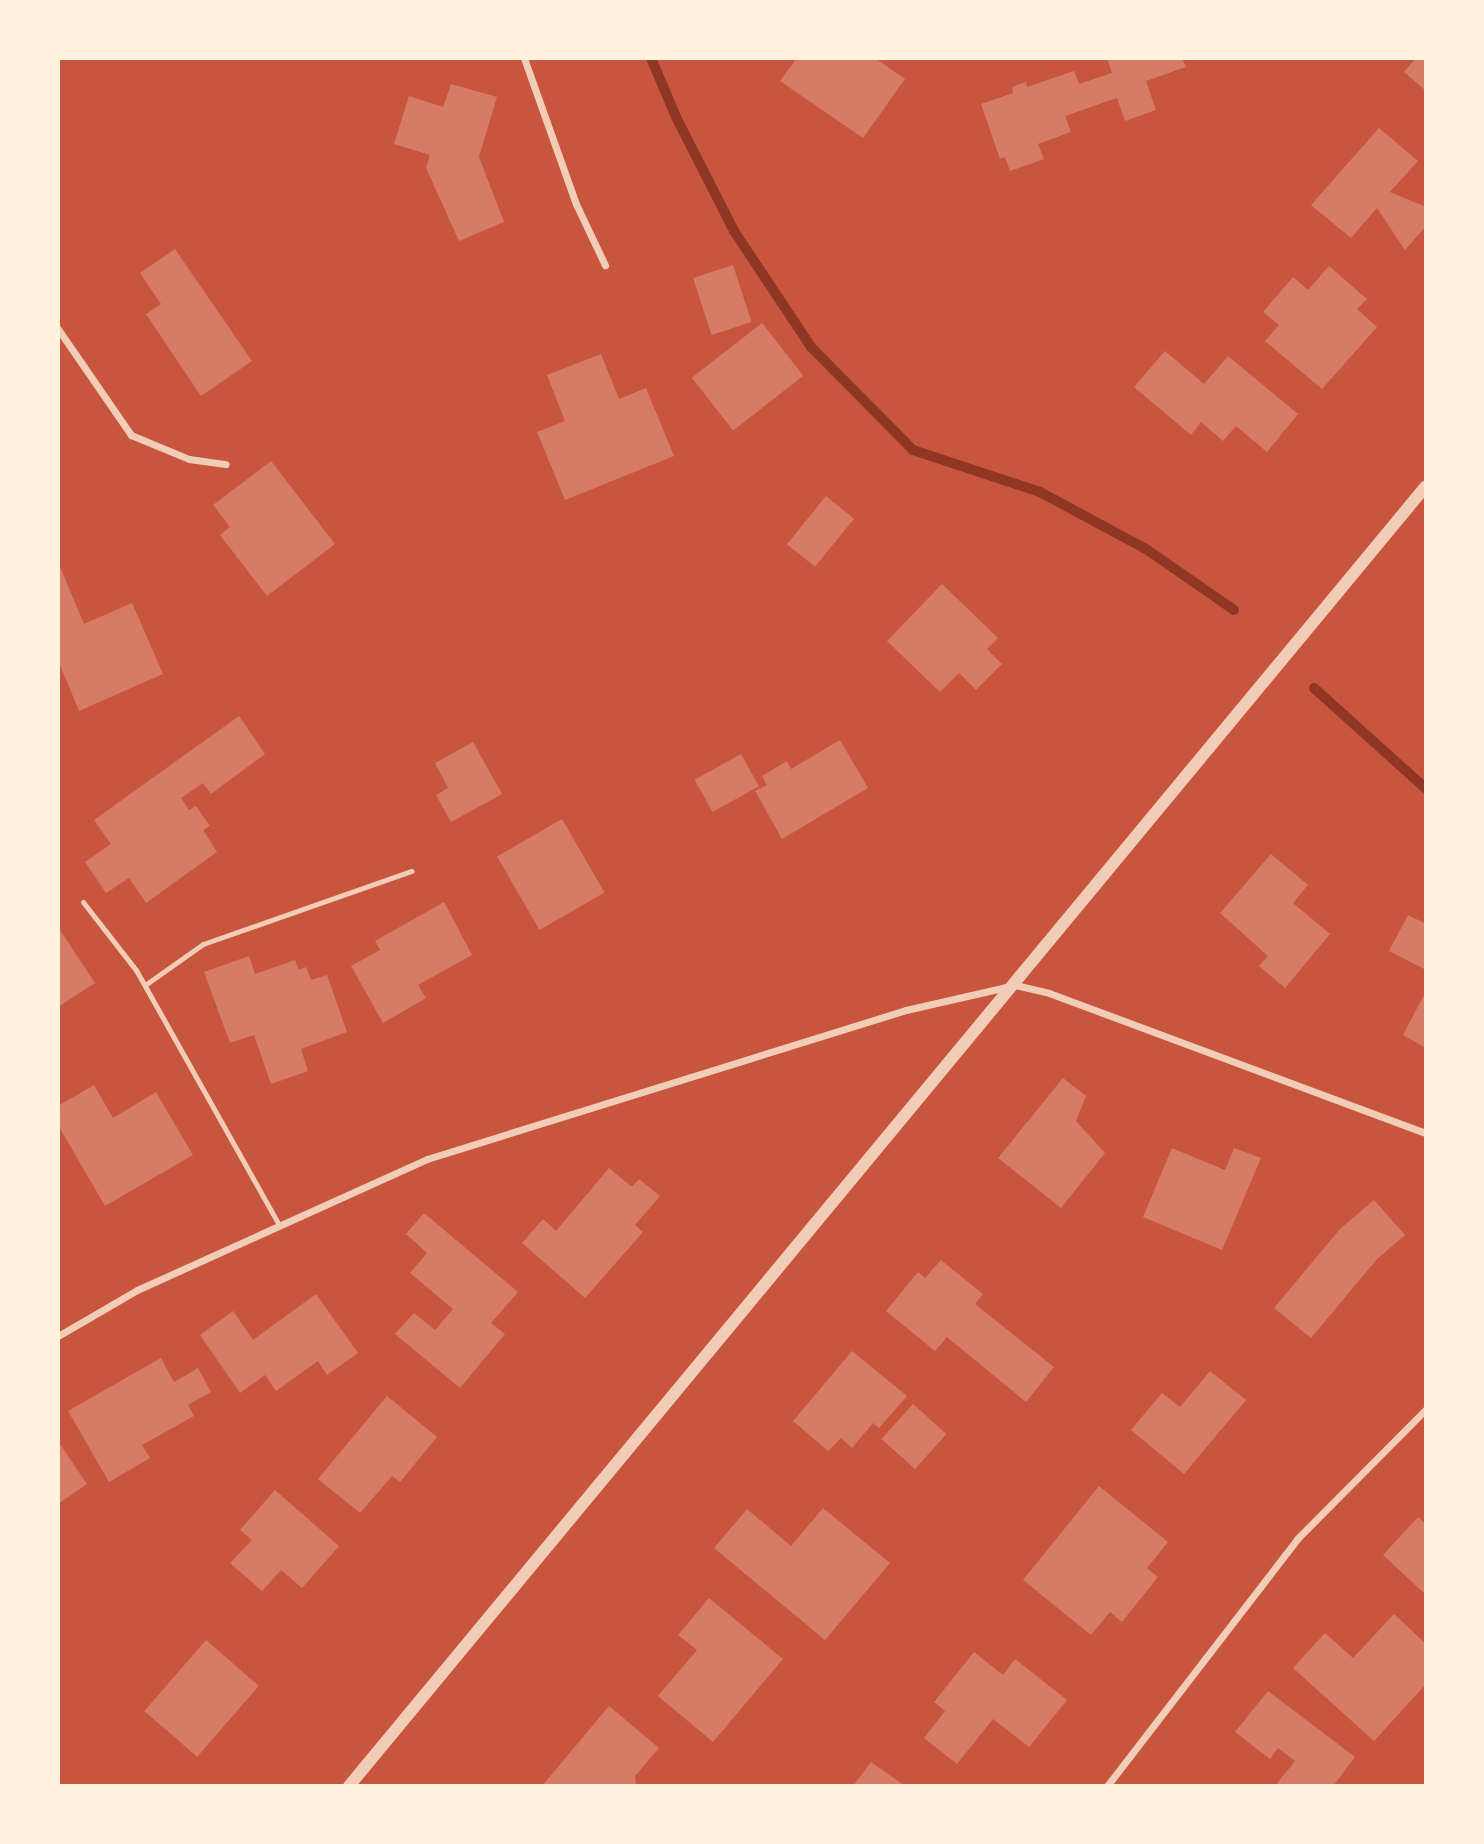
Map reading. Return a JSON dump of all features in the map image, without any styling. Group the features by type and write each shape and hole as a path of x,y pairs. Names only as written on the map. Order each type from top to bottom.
{"street":[{"path":"524,58 576,204 605,265"},
{"path":"58,329 131,435 189,458 226,464"},
{"path":"349,1786 1426,486"},
{"path":"58,1336 137,1290 278,1223 427,1159 906,1010 1015,985 1049,993 1426,1133"},
{"path":"1107,1786 1297,1539 1426,1409"}],"lane":[{"path":"145,985 203,944 412,872"},
{"path":"83,902 145,985 278,1223"}],"building":[{"path":"797,58 875,58 905,79 863,138 780,81"},
{"path":"1107,58 1182,58 1186,67 1146,81 1156,110 1125,121 1117,98 1065,116 1071,132 1038,144 1044,159 1010,171 1005,157 1000,159 981,104 1013,93 1012,87 1026,82 1027,87 1074,71 1079,84 1112,73"},
{"path":"1416,58 1426,58 1426,91 1404,72"},
{"path":"451,84 497,97 479,157 504,222 459,241 426,168 430,155 394,144 409,96 443,107"},
{"path":"1379,128 1418,161 1390,192 1426,207 1426,226 1405,250 1377,208 1351,238 1311,205"},
{"path":"175,249 252,361 201,396 146,314 161,304 140,273"},
{"path":"733,265 752,322 712,335 693,278"},
{"path":"1329,266 1367,299 1357,309 1377,327 1322,389 1265,341 1279,325 1263,312 1293,277 1308,290"},
{"path":"762,323 803,376 733,431 692,378"},
{"path":"1165,351 1204,384 1228,356 1298,414 1267,452 1236,426 1223,441 1201,422 1191,435 1134,387"},
{"path":"601,354 619,399 646,388 674,456 565,500 537,432 565,421 547,375"},
{"path":"271,461 335,544 267,596 220,535 230,527 213,505"},
{"path":"826,496 854,519 815,567 787,544"},
{"path":"58,562 84,624 132,603 163,674 79,711 58,660"},
{"path":"942,584 998,638 987,649 1002,664 976,690 959,673 940,692 887,641"},
{"path":"239,716 265,754 211,794 203,783 181,798 189,810 196,806 210,826 203,830 217,852 146,903 129,878 106,893 85,862 111,844 94,820"},
{"path":"840,740 868,788 782,839 755,791 767,785 762,776 787,761 791,769"},
{"path":"473,742 502,794 451,822 436,795 448,788 435,763"},
{"path":"741,754 759,786 713,812 695,780"},
{"path":"562,819 604,893 540,930 497,856"},
{"path":"1271,854 1308,885 1293,903 1330,934 1285,988 1259,966 1268,956 1220,913"},
{"path":"444,902 472,955 418,985 426,998 383,1023 351,966 380,950 375,941"},
{"path":"1408,915 1426,924 1426,970 1389,951"},
{"path":"58,927 95,983 58,1007"},
{"path":"249,956 255,974 295,960 299,970 306,967 311,980 327,975 347,1032 301,1049 308,1071 271,1084 254,1035 230,1043 204,972"},
{"path":"1426,991 1426,1048 1403,1035"},
{"path":"1063,1078 1086,1096 1076,1121 1105,1153 1061,1208 998,1158"},
{"path":"94,1085 113,1118 156,1092 193,1155 105,1206 58,1125 58,1106"},
{"path":"1172,1148 1225,1170 1234,1148 1261,1158 1222,1250 1143,1217"},
{"path":"609,1168 632,1187 639,1179 660,1196 635,1225 643,1232 585,1298 522,1243 543,1219 556,1231"},
{"path":"1374,1200 1405,1235 1377,1259 1311,1338 1274,1308 1340,1229"},
{"path":"424,1213 518,1292 491,1323 505,1334 460,1388 395,1334 414,1313 435,1330 453,1309 410,1273 427,1253 406,1234"},
{"path":"941,1260 983,1294 975,1304 1054,1367 1026,1402 947,1337 935,1351 886,1311 918,1272 925,1278"},
{"path":"316,1294 358,1353 327,1375 318,1361 276,1391 265,1375 240,1393 200,1335 233,1311 253,1340"},
{"path":"852,1351 907,1396 879,1428 873,1423 852,1448 841,1438 828,1451 793,1421"},
{"path":"161,1358 174,1382 198,1368 211,1392 188,1405 194,1416 142,1445 150,1458 109,1482 68,1411"},
{"path":"1210,1371 1246,1400 1184,1474 1131,1430 1162,1393 1180,1407"},
{"path":"387,1396 437,1437 400,1482 392,1476 360,1513 318,1479"},
{"path":"913,1404 946,1434 915,1469 882,1439"},
{"path":"58,1441 87,1484 58,1504"},
{"path":"1099,1486 1168,1542 1147,1568 1158,1577 1122,1622 1110,1612 1091,1635 1023,1580"},
{"path":"275,1490 339,1546 302,1588 281,1570 262,1591 230,1563 252,1540 240,1530"},
{"path":"823,1508 890,1563 825,1640 714,1548 747,1509 791,1546"},
{"path":"1418,1517 1426,1524 1426,1595 1383,1555"},
{"path":"709,1598 783,1659 713,1742 658,1696 697,1650 678,1635"},
{"path":"1394,1614 1426,1644 1426,1684 1374,1741 1293,1668 1325,1633 1353,1658"},
{"path":"206,1640 259,1686 197,1757 144,1711"},
{"path":"974,1652 1003,1675 1015,1659 1067,1700 1029,1747 993,1719 957,1764 924,1738 945,1711 934,1702"},
{"path":"1268,1691 1355,1757 1333,1786 1275,1786 1295,1761 1278,1748 1270,1759 1235,1732"},
{"path":"609,1706 659,1748 635,1776 636,1786 542,1786"},
{"path":"871,1762 905,1786 853,1786"}],"waterway":[{"path":"651,58 676,117 734,231 811,347 913,450 1040,492 1146,549 1234,610"},
{"path":"1314,688 1426,789"}]}
